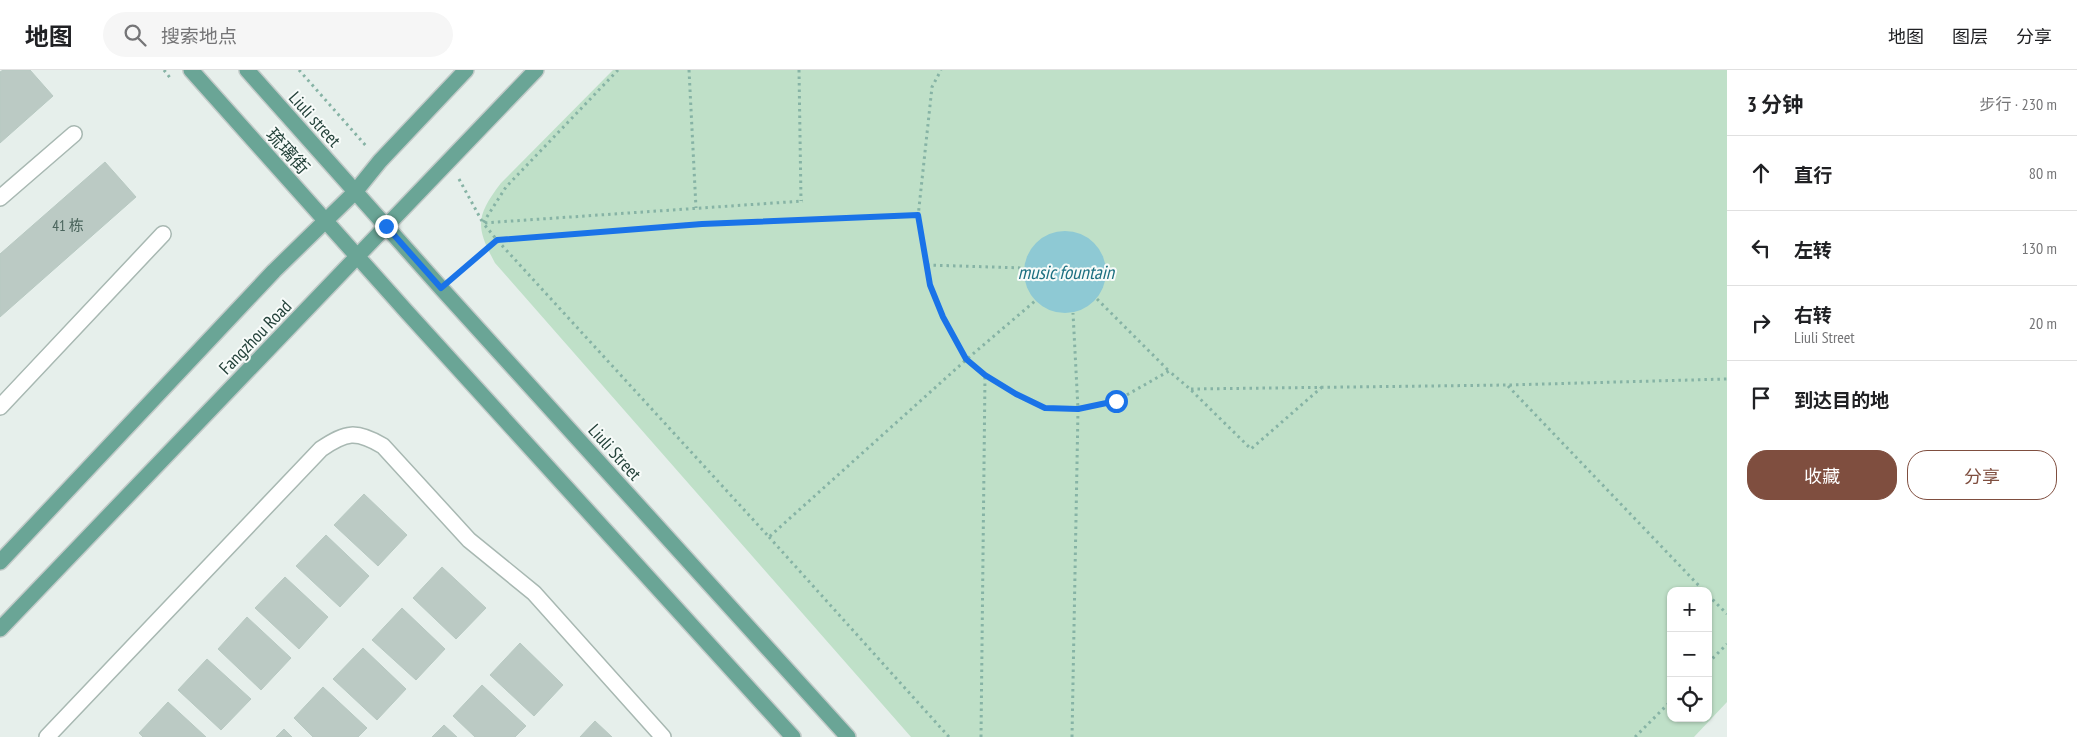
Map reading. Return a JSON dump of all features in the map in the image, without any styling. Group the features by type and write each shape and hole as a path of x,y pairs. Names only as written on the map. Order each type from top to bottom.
{"main road":[{"name":"琉璃街","path":"191,70 358,257"},
{"name":"Liuli street","path":"247,70 355,192"},
{"name":"Fangzhou Road","path":"0,562 274,271 355,192 380,161 466,70"},
{"name":"Fangzhou Road","path":"0,629 536,70"},
{"name":"Liuli Street","path":"355,192 848,737"},
{"path":"358,257 793,737"}],"street":[{"path":"0,198 74,134"},
{"path":"0,407 163,234"},
{"path":"47,737 321,449 339,437 354,433 369,438 383,446 469,540 534,593 663,737"}],"path":[{"path":"299,70 380,161"},
{"path":"484,222 506,187 618,70"},
{"path":"689,70 696,208"},
{"path":"484,222 802,201 799,70"},
{"path":"941,70 932,87 918,218 930,285 943,317 966,359 985,375 1016,394 1045,408 1078,409 1116,401 1169,371"},
{"path":"448,161 484,222 497,240 949,737"},
{"path":"441,288 497,240 702,224 918,215 918,218"},
{"path":"927,265 1024,268"},
{"path":"1097,299 1251,449 1322,387"},
{"path":"769,537 966,359 1035,301"},
{"path":"1072,313 1078,409 1072,737"},
{"path":"981,737 985,375"},
{"path":"1190,389 1508,385 1727,379"},
{"path":"1508,385 1700,587"},
{"path":"1712,599 1727,614"},
{"path":"1712,659 1727,644"},
{"path":"1636,737 1667,705"}],"green space":[{"path":"613,70 1727,70 1727,702 1712,718 1712,587 1667,587 1667,722 1708,722 1694,737 911,737 495,263 484,240 481,222 483,213 501,183"}],"water":[{"name":"music fountain","path":"1057,231 1073,231 1088,238 1099,249 1106,264 1103,288 1094,301 1073,313 1057,313 1042,306 1031,295 1024,280 1024,264 1031,249 1042,238"}],"building":[{"path":"3,70 30,70 53,96 0,143 0,72"},
{"path":"105,162 136,197 0,317 0,254"},
{"path":"364,494 407,535 378,566 334,525"},
{"path":"326,535 369,576 340,607 296,566"},
{"path":"442,567 486,608 456,639 413,598"},
{"path":"285,577 328,617 299,649 255,608"},
{"path":"402,608 445,649 416,680 372,640"},
{"path":"247,617 291,658 261,690 218,649"},
{"path":"520,643 563,685 534,716 490,675"},
{"path":"363,648 406,689 377,720 333,679"},
{"path":"207,659 251,699 221,730 178,690"},
{"path":"482,685 526,726 515,737 475,737 453,716"},
{"path":"323,687 367,728 358,737 313,737 294,718"},
{"path":"168,702 206,737 143,737 139,733"},
{"path":"595,721 612,737 580,737"},
{"path":"444,725 457,737 432,737"},
{"path":"284,729 292,737 276,737"}],"route":[{"path":"386,226 441,288 497,240 702,224 918,215 930,285 943,317 966,359 985,375 1016,394 1045,408 1078,409 1116,401"}]}
